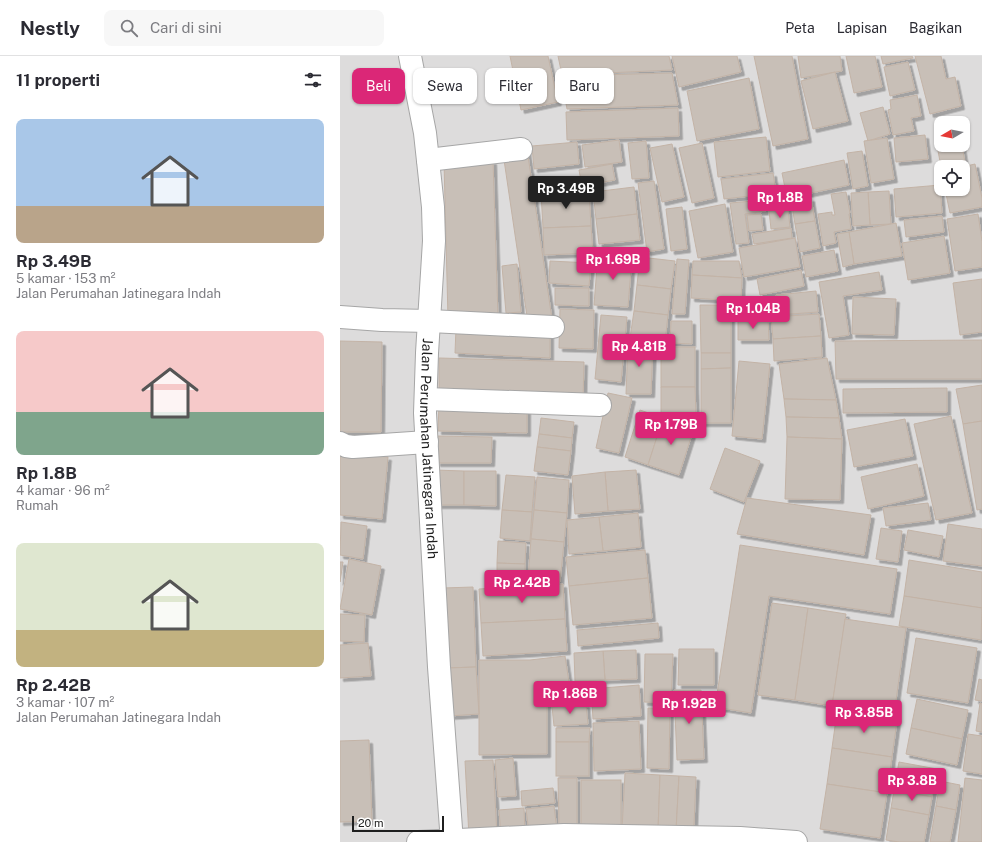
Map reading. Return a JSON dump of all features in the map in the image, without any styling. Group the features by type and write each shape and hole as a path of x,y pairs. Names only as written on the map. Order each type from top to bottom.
{"street":[{"name":"Jalan Perumahan Jatinegara Indah","path":"410,56 428,160 434,207 434,241 427,353 427,442 439,660 452,841"},
{"path":"428,160 521,149"},
{"path":"340,317 553,327"},
{"path":"426,399 600,406"},
{"path":"340,443 353,447 427,442"},
{"path":"418,842 564,835 740,838 796,842"}],"shaded area":[{"path":"340,56 982,56 982,842 340,842"}],"building":[{"path":"510,56 548,56 555,88 555,103 521,110 520,104 547,104 547,68 512,68"},
{"path":"558,56 669,56 672,70 614,73 614,68 561,68"},
{"path":"672,56 737,56 741,72 679,87"},
{"path":"754,56 792,56 808,139 773,146"},
{"path":"798,56 840,56 842,71 801,78"},
{"path":"846,56 875,56 882,87 854,93"},
{"path":"881,56 912,56 913,58 883,64"},
{"path":"915,56 941,56 946,79 955,77 961,106 930,114"},
{"path":"908,62 915,90 890,96 884,67"},
{"path":"835,72 848,121 813,129 801,81"},
{"path":"672,73 678,105 567,109 566,104 614,104 614,75"},
{"path":"749,78 759,129 697,141 687,91"},
{"path":"917,95 921,116 911,118 914,131 893,135 888,110 891,109 890,100"},
{"path":"883,107 890,134 868,141 860,113"},
{"path":"678,108 679,136 567,140 566,112"},
{"path":"925,135 928,159 896,162 894,138"},
{"path":"766,137 770,171 718,177 714,142"},
{"path":"887,138 894,179 871,183 864,141"},
{"path":"619,140 622,162 585,167 582,145"},
{"path":"646,141 649,178 632,179 628,143"},
{"path":"577,142 579,164 534,169 532,146"},
{"path":"702,143 714,198 692,203 679,148"},
{"path":"672,144 684,197 662,202 650,148"},
{"path":"527,149 552,319 528,323 503,153"},
{"path":"862,151 868,186 853,189 847,153"},
{"path":"938,152 963,152 964,160 940,160"},
{"path":"844,160 849,185 787,198 782,173"},
{"path":"493,161 498,317 448,318 444,162"},
{"path":"612,164 615,180 582,186 579,170"},
{"path":"975,164 982,198 982,207 950,213 946,196 970,196 970,165"},
{"path":"773,173 776,193 724,199 721,179"},
{"path":"654,181 664,249 647,252 638,183"},
{"path":"934,186 934,196 941,196 942,213 896,217 894,189"},
{"path":"634,187 637,214 596,219 593,192"},
{"path":"589,191 591,226 543,228 541,193"},
{"path":"889,191 891,224 870,225 868,192"},
{"path":"846,192 851,229 834,232 836,243 823,246 818,214 832,212 832,215 835,215 831,194"},
{"path":"868,192 870,225 853,226 851,193"},
{"path":"811,198 815,221 795,224 791,201"},
{"path":"787,199 788,209 769,211 768,201"},
{"path":"764,200 766,211 745,214 749,243 736,244 730,203"},
{"path":"725,204 733,252 698,258 689,211"},
{"path":"682,207 687,249 671,251 666,209"},
{"path":"788,209 790,227 771,229 769,211"},
{"path":"637,214 640,240 599,244 596,219"},
{"path":"761,214 763,230 749,231 747,215"},
{"path":"978,214 982,241 982,267 955,271 947,219"},
{"path":"942,216 944,232 906,237 904,220"},
{"path":"815,221 820,248 800,252 795,224"},
{"path":"896,223 902,256 854,264 849,232"},
{"path":"591,226 593,253 544,255 543,228"},
{"path":"791,228 792,238 754,244 752,234"},
{"path":"849,232 854,264 843,267 837,234"},
{"path":"944,236 950,273 908,280 902,243"},
{"path":"795,238 800,267 744,277 739,248"},
{"path":"834,250 838,271 806,277 802,256"},
{"path":"598,254 632,257 628,307 594,305"},
{"path":"640,257 675,261 671,289 637,285"},
{"path":"677,259 689,260 685,314 672,314"},
{"path":"550,261 591,263 589,286 549,283"},
{"path":"693,261 739,261 742,278 692,275"},
{"path":"517,264 521,312 506,313 502,266"},
{"path":"801,270 804,286 760,295 757,279"},
{"path":"879,272 882,290 843,296 849,335 829,338 819,282"},
{"path":"692,275 742,278 741,301 691,298"},
{"path":"982,279 982,332 960,335 953,283"},
{"path":"637,285 671,289 668,315 634,311"},
{"path":"555,288 589,288 589,306 555,305"},
{"path":"816,291 818,312 778,315 776,295"},
{"path":"774,297 775,314 746,315 745,298"},
{"path":"853,297 896,299 894,335 852,334"},
{"path":"700,305 731,305 731,353 701,353"},
{"path":"560,309 594,310 593,349 559,348"},
{"path":"634,311 668,315 665,342 630,338"},
{"path":"819,314 821,336 773,339 771,317"},
{"path":"601,315 627,317 621,382 595,379"},
{"path":"768,319 769,340 738,340 738,320"},
{"path":"671,321 692,321 692,344 670,343"},
{"path":"456,328 550,334 550,358 455,353"},
{"path":"821,336 822,357 774,361 773,339"},
{"path":"982,340 982,379 836,379 835,341"},
{"path":"340,341 382,342 381,432 340,432"},
{"path":"628,342 653,343 651,394 626,394"},
{"path":"661,347 695,347 695,387 661,387"},
{"path":"701,353 731,353 731,368 701,369"},
{"path":"439,358 584,362 583,400 439,396"},
{"path":"827,358 836,400 784,399 779,364"},
{"path":"739,361 770,364 762,439 732,436"},
{"path":"731,368 731,423 701,423 701,369"},
{"path":"982,385 982,421 963,424 956,389"},
{"path":"661,387 695,387 696,416 661,416"},
{"path":"947,388 947,412 843,413 843,389"},
{"path":"608,393 632,398 619,453 596,448"},
{"path":"784,399 836,400 839,418 786,417"},
{"path":"439,403 527,406 527,433 438,431"},
{"path":"640,410 663,418 648,465 625,457"},
{"path":"951,416 972,513 936,520 914,424"},
{"path":"786,417 839,418 842,439 787,437"},
{"path":"541,418 574,422 572,438 539,434"},
{"path":"663,418 694,428 679,475 648,465"},
{"path":"905,419 913,456 854,467 847,430"},
{"path":"982,421 982,509 977,510 963,424"},
{"path":"539,434 572,438 571,451 537,447"},
{"path":"437,436 492,437 491,463 437,463"},
{"path":"787,437 842,439 840,500 785,499"},
{"path":"537,447 571,451 568,475 534,471"},
{"path":"725,448 760,461 744,502 710,489"},
{"path":"340,453 388,457 382,519 340,515"},
{"path":"917,464 924,496 868,509 861,477"},
{"path":"434,470 464,471 464,505 434,505"},
{"path":"636,470 640,509 608,511 605,472"},
{"path":"464,471 496,471 496,506 464,505"},
{"path":"605,472 608,511 575,514 572,476"},
{"path":"506,475 535,477 532,512 502,510"},
{"path":"537,477 569,480 567,513 534,510"},
{"path":"747,498 871,515 864,555 737,534"},
{"path":"928,503 931,520 886,526 883,508"},
{"path":"502,510 532,512 530,541 500,538"},
{"path":"534,510 567,513 564,542 531,539"},
{"path":"638,513 641,547 603,551 599,517"},
{"path":"599,517 603,551 569,554 567,520"},
{"path":"341,522 367,526 363,559 340,555"},
{"path":"948,524 982,529 982,566 943,561"},
{"path":"881,528 902,531 898,562 876,559"},
{"path":"908,530 943,536 939,557 904,550"},
{"path":"531,539 564,542 560,582 528,579"},
{"path":"498,541 526,543 525,564 497,563"},
{"path":"740,545 897,569 890,614 769,596 751,713 715,707"},
{"path":"645,550 648,578 569,586 566,557"},
{"path":"349,559 381,566 372,615 340,609"},
{"path":"909,560 982,572 982,608 904,596"},
{"path":"340,562 343,562 340,582"},
{"path":"497,563 525,564 525,582 497,580"},
{"path":"648,578 652,618 573,625 569,586"},
{"path":"563,584 565,619 481,623 479,589"},
{"path":"473,587 476,667 447,668 443,588"},
{"path":"904,596 982,608 981,640 899,626"},
{"path":"772,603 808,608 795,700 758,695"},
{"path":"808,608 846,614 832,706 795,700"},
{"path":"340,614 365,615 364,642 340,641"},
{"path":"565,619 567,651 483,656 481,623"},
{"path":"845,619 906,628 894,715 832,706"},
{"path":"658,623 659,638 578,646 577,630"},
{"path":"916,638 977,648 968,703 907,693"},
{"path":"368,643 371,676 340,678 340,645"},
{"path":"679,649 714,649 714,685 678,685"},
{"path":"636,650 637,679 605,680 603,651"},
{"path":"603,651 605,680 575,681 574,653"},
{"path":"645,654 673,654 671,703 644,702"},
{"path":"565,656 572,702 547,705 547,754 479,755 479,660 530,660"},
{"path":"476,667 479,714 449,716 447,668"},
{"path":"979,679 982,680 982,701 975,700"},
{"path":"639,685 641,716 593,719 591,689"},
{"path":"674,690 701,690 704,759 677,760"},
{"path":"917,699 968,710 962,739 911,728"},
{"path":"980,703 982,704 982,732 976,731"},
{"path":"586,704 588,724 554,726 552,707"},
{"path":"648,708 670,708 669,769 647,768"},
{"path":"837,712 897,721 892,757 832,748"},
{"path":"639,721 641,769 594,771 593,723"},
{"path":"556,728 590,728 589,742 556,742"},
{"path":"911,728 962,739 957,765 906,754"},
{"path":"968,734 982,736 982,774 963,771"},
{"path":"369,740 372,821 340,822 340,741"},
{"path":"556,742 589,742 589,776 556,776"},
{"path":"832,748 892,757 887,793 827,784"},
{"path":"513,758 516,796 498,797 495,760"},
{"path":"493,760 497,836 469,837 465,761"},
{"path":"899,762 937,769 932,797 894,790"},
{"path":"625,773 660,775 658,831 622,829"},
{"path":"660,775 679,776 676,831 658,831"},
{"path":"679,776 696,777 694,825 676,831"},
{"path":"558,778 577,778 577,826 559,826"},
{"path":"965,778 982,780 982,842 958,842"},
{"path":"581,780 621,780 621,827 581,827"},
{"path":"940,781 960,785 956,810 936,806"},
{"path":"827,784 887,793 880,838 820,829"},
{"path":"553,788 555,803 522,806 521,791"},
{"path":"894,790 932,797 929,815 891,808"},
{"path":"554,806 557,830 529,833 526,809"},
{"path":"936,806 956,810 950,842 930,842"},
{"path":"524,808 525,834 501,836 499,810"},
{"path":"891,808 929,815 924,842 899,842 886,840"}]}
